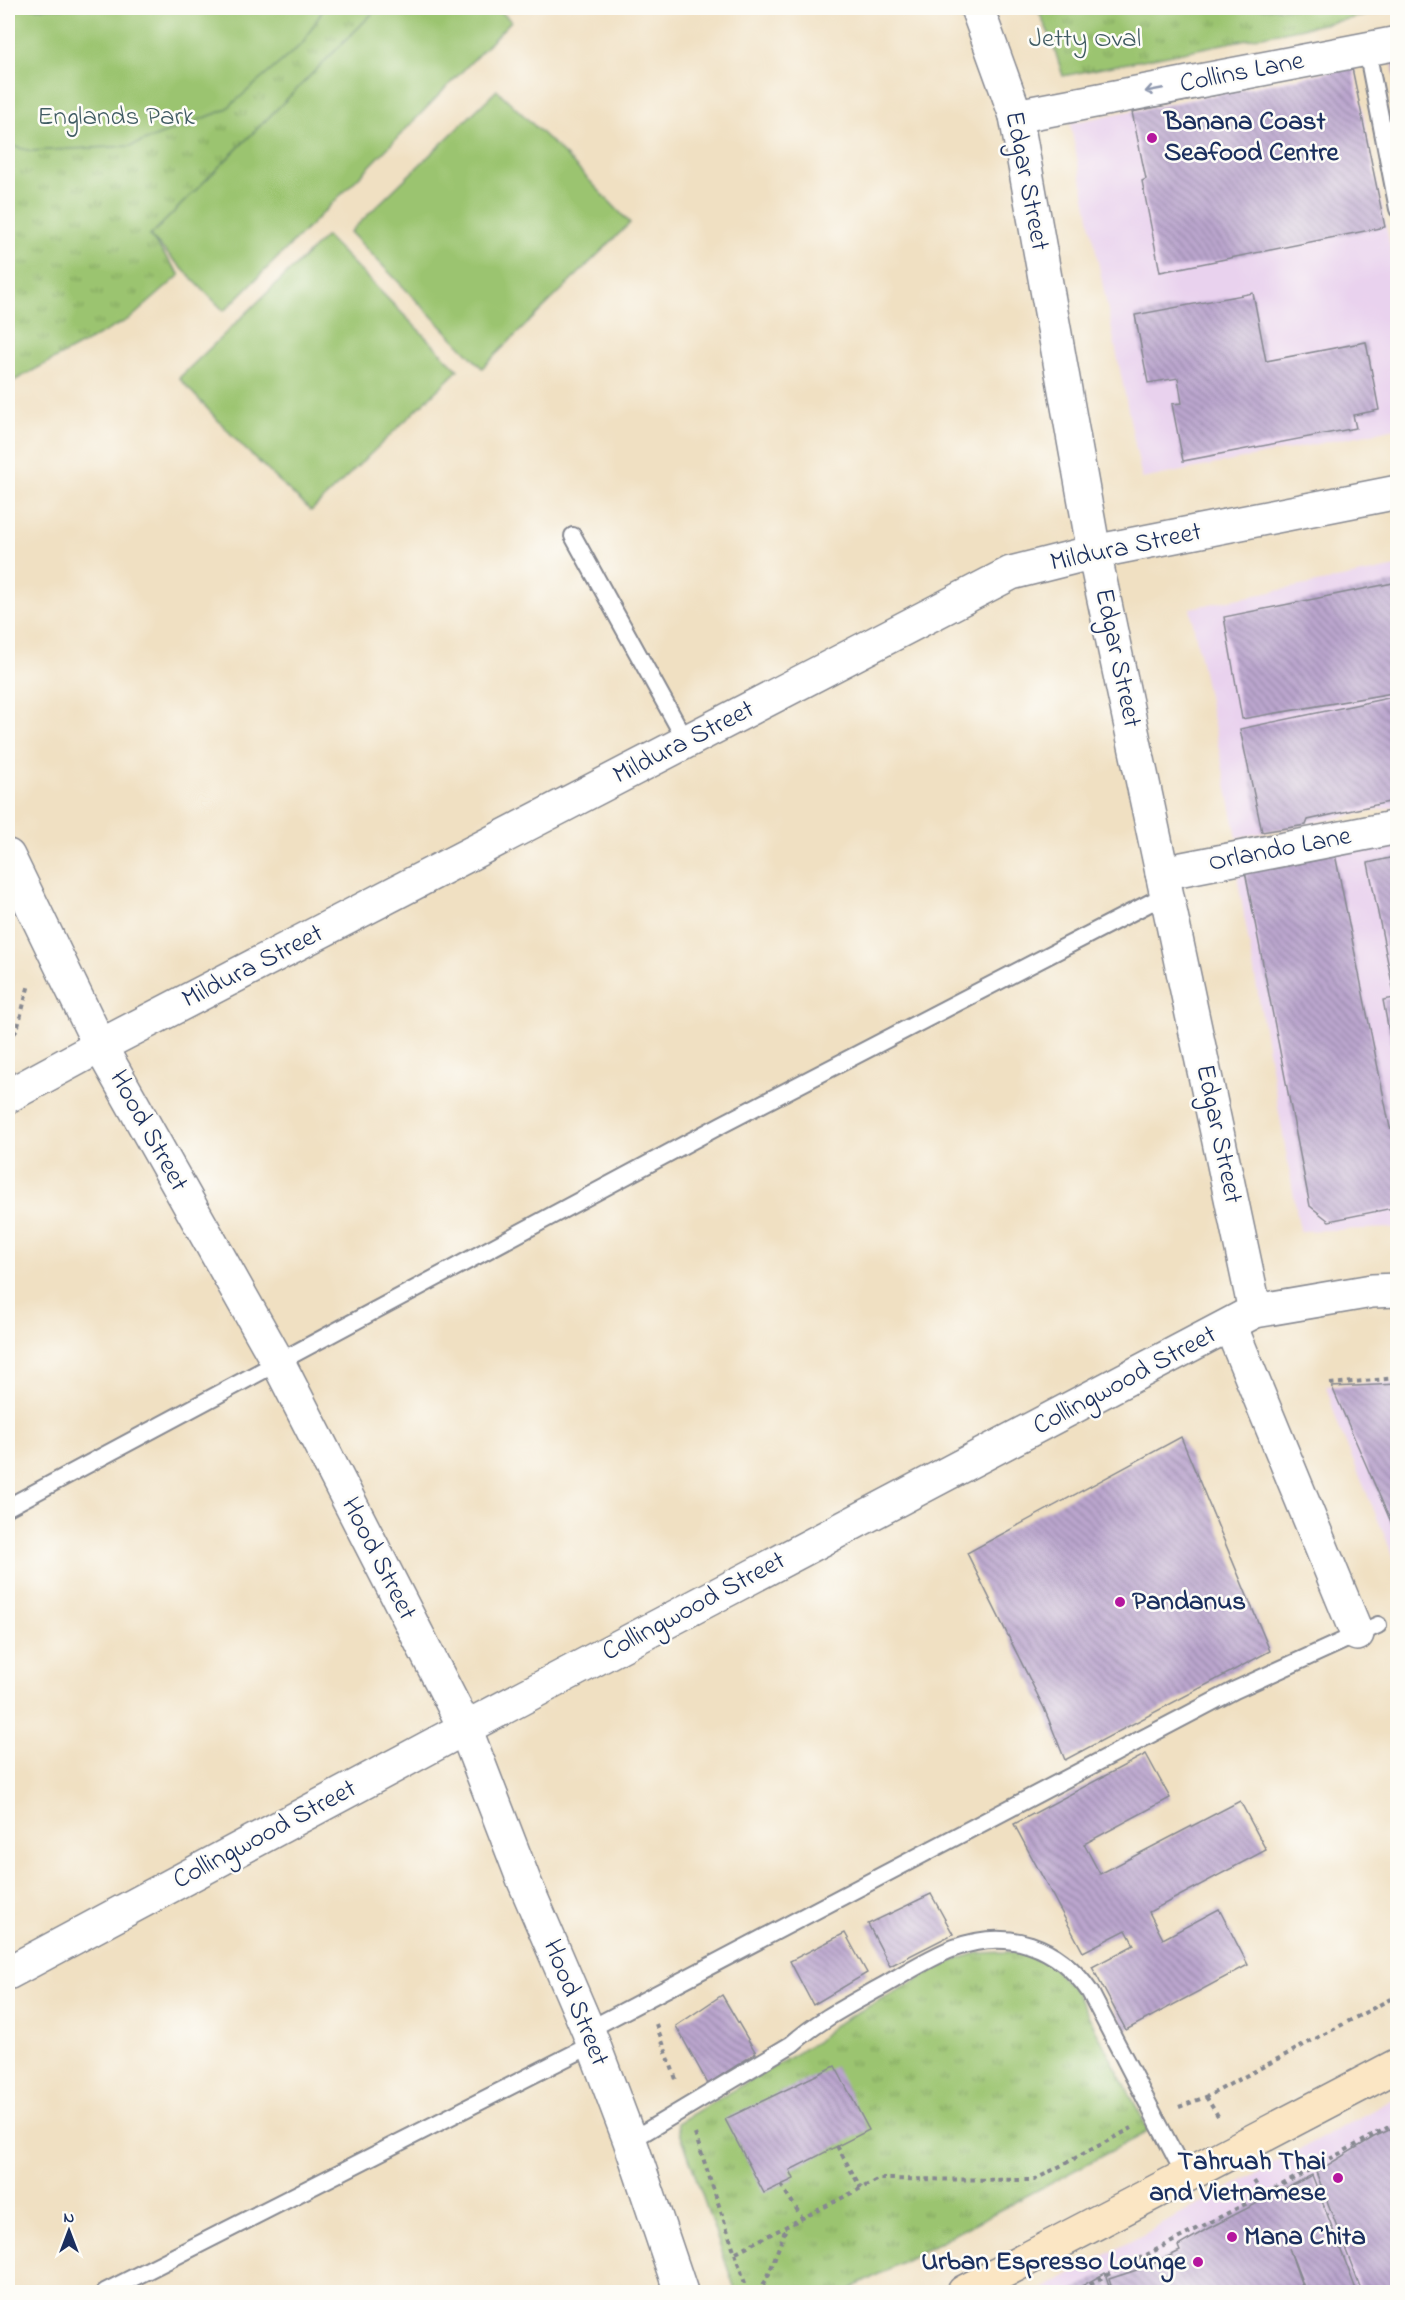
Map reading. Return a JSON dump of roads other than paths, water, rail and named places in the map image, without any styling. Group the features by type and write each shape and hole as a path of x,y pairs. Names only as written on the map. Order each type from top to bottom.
{"street":[{"name":"Edgar Street","path":"977,8 1016,116 1094,552 1164,883 1243,1318 1368,1630"},
{"name":"Collins Lane","path":"1016,116 1382,46"},
{"name":"Mildura Street","path":"8,1096 1011,573 1094,552 1398,492"},
{"name":"Orlando Lane","path":"1164,883 1398,827"},
{"name":"Hood Street","path":"8,856 100,1046 279,1364 465,1728 524,1881 590,2037 630,2141 681,2292"},
{"name":"Collingwood Street","path":"8,1972 1243,1318 1372,1292 1398,1290"},
{"path":"964,2292 1398,2065"}],"lane":[{"path":"1382,46 1398,208"},
{"path":"573,536 686,741"},
{"path":"8,1507 279,1364 1164,883"},
{"path":"105,2292 590,2037 1235,1690 1368,1630"},
{"path":"630,2141 792,2044 813,2025 932,1958 955,1948 1002,1939 1033,1945 1053,1953 1080,1977 1090,1992 1186,2177"}],"place":[{"name":"Banana Coast Seafood Centre","path":"1152,138"},
{"name":"Pandanus","path":"1120,1602"},
{"name":"Tahruah Thai and Vietnamese","path":"1338,2178"},
{"name":"Mana Chita","path":"1232,2237"},
{"name":"Urban Espresso Lounge","path":"1198,2262"}],"park label":[{"name":"Jetty Oval","path":"1085,39"},
{"name":"Englands Park","path":"116,117"}]}
